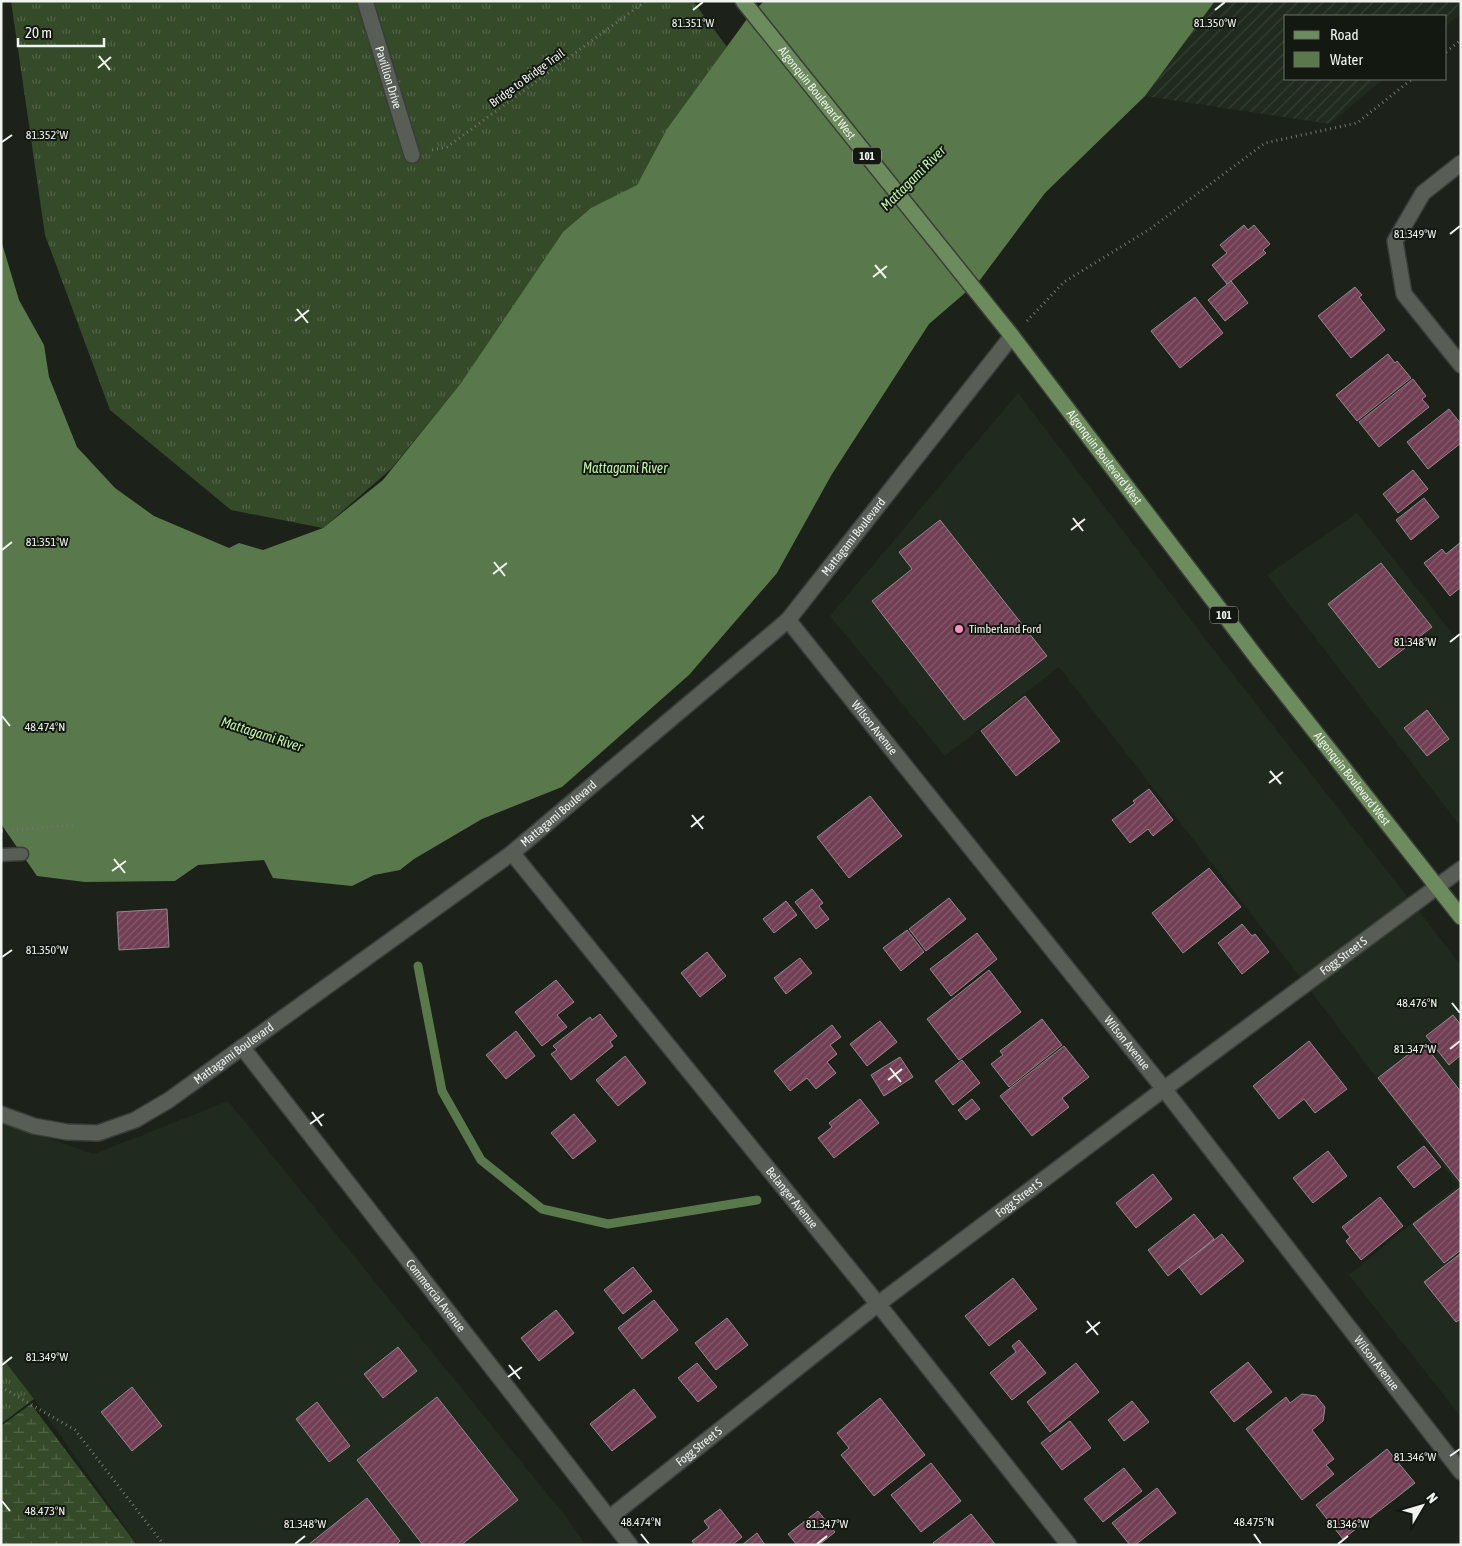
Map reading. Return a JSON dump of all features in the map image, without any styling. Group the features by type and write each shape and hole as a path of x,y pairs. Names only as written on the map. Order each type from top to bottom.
{"main road":[{"name":"Algonquin Boulevard West","path":"743,1 992,310 1257,658 1461,918"}],"street":[{"name":"Pavillion Drive","path":"365,1 412,155"},
{"path":"1461,164 1423,193 1395,241 1404,294 1461,365"},
{"name":"Mattagami Boulevard","path":"1,1114 34,1126 68,1132 98,1133 135,1120 169,1100 512,853 788,620 1012,336"},
{"name":"Wilson Avenue","path":"788,620 1164,1089 1461,1472"},
{"name":"Belanger Avenue","path":"512,853 878,1304 1069,1545"},
{"name":"Fogg Street S","path":"609,1518 878,1304 1461,869"},
{"name":"Commercial Avenue","path":"242,1047 630,1545"}],"lane":[{"path":"1,855 22,854"}],"path":[{"name":"Bridge to Bridge Trail","path":"412,155 447,148 646,1"},
{"path":"1447,51 1461,40"},
{"path":"1012,336 1064,282 1150,229 1265,143 1357,123 1411,80"},
{"path":"1,832 74,825"},
{"path":"1,1387 75,1430 164,1545"}],"shaded area":[{"path":"1215,1 1461,1 1461,13 1447,25 1447,15 1284,15 1284,80 1382,80 1330,124 1145,96"},
{"path":"1018,393 1210,645 1461,965 1461,1417 1349,1275 1458,1185 1290,964 1059,667 945,756 830,616"},
{"path":"1357,513 1461,644 1461,827 1267,575"},
{"path":"228,1101 567,1518 586,1545 138,1545 1,1356 1,1122 94,1154"}],"green space":[{"path":"11,1 693,1 727,47 674,120 637,185 461,383 391,469 323,528 231,510 110,410 45,235"},
{"path":"1,1356 34,1399 1,1424"},
{"path":"31,1404 137,1545 1,1545 1,1426"}],"water":[{"name":"Mattagami River","path":"764,1 1215,1 1145,96 1045,193 980,280 929,324 832,474 777,573 689,675 562,787 482,819 414,859 400,870 374,875 352,886 273,878 264,860 198,865 175,881 85,882 37,876 1,824 1,240 19,300 44,345 49,377 77,447 115,488 154,516 229,548 239,543 263,550 323,528 383,480 461,383 563,232 591,208 637,185 667,129 747,19"}],"building":[{"path":"1244,225 1248,230 1254,225 1270,244 1263,250 1266,253 1227,284 1212,265 1227,253 1220,245"},
{"path":"1231,281 1248,303 1225,321 1208,300"},
{"path":"1355,287 1362,295 1359,297 1385,330 1351,358 1318,316"},
{"path":"1195,297 1223,333 1180,368 1151,331"},
{"path":"1388,354 1395,363 1397,361 1411,378 1357,421 1336,395"},
{"path":"1413,379 1426,396 1422,399 1429,407 1379,447 1359,422"},
{"path":"1449,409 1461,424 1461,443 1428,469 1407,442"},
{"path":"1413,470 1428,489 1398,513 1383,494"},
{"path":"1424,498 1439,517 1411,540 1396,520"},
{"name":"Timberland Ford","path":"940,520 1047,656 964,720 872,601 912,569 899,552"},
{"path":"1461,542 1461,587 1450,596 1424,563 1442,549 1446,554"},
{"path":"1381,563 1432,627 1379,668 1328,604"},
{"path":"1025,696 1060,741 1016,776 981,731"},
{"path":"1427,710 1449,739 1427,756 1404,728"},
{"path":"1149,789 1173,820 1153,836 1148,829 1130,843 1112,820 1135,803 1133,801"},
{"path":"870,796 902,836 849,878 817,837"},
{"path":"1209,868 1241,907 1183,953 1152,913"},
{"path":"812,889 823,903 819,906 829,919 816,929 795,902"},
{"path":"949,898 966,919 926,951 909,929"},
{"path":"786,901 797,915 774,933 763,919"},
{"path":"167,909 169,947 119,950 117,912"},
{"path":"1242,924 1252,936 1255,934 1269,952 1242,974 1218,943"},
{"path":"907,930 924,952 901,971 883,948"},
{"path":"977,933 997,959 951,996 930,969"},
{"path":"707,952 726,976 700,997 681,973"},
{"path":"800,958 812,973 786,994 774,978"},
{"path":"989,970 1021,1012 959,1060 927,1019"},
{"path":"556,980 574,1002 557,1015 567,1027 542,1046 515,1012"},
{"path":"600,1014 617,1036 610,1042 613,1046 571,1080 551,1054 557,1050 553,1046 590,1017 592,1020"},
{"path":"1453,1015 1461,1025 1461,1055 1449,1065 1426,1036"},
{"path":"1042,1019 1062,1045 1009,1087 991,1064 1003,1055 1000,1051"},
{"path":"880,1021 897,1042 867,1066 850,1044"},
{"path":"832,1025 841,1037 830,1045 837,1054 827,1062 836,1073 816,1089 807,1078 790,1091 774,1071"},
{"path":"516,1031 535,1056 506,1079 486,1055"},
{"path":"1309,1041 1347,1089 1315,1113 1304,1099 1279,1119 1253,1086"},
{"path":"1423,1043 1461,1092 1460,1182 1378,1078"},
{"path":"1064,1046 1089,1077 1062,1098 1069,1107 1032,1136 1000,1096"},
{"path":"625,1056 646,1083 618,1106 596,1080"},
{"path":"900,1057 913,1077 884,1096 871,1075"},
{"path":"962,1060 980,1083 953,1105 935,1081"},
{"path":"860,1099 879,1123 834,1158 818,1138 832,1127 829,1123"},
{"path":"972,1099 980,1109 966,1120 958,1110"},
{"path":"574,1114 596,1141 573,1159 551,1133"},
{"path":"1424,1146 1441,1167 1414,1188 1397,1167"},
{"path":"1328,1151 1347,1176 1313,1203 1293,1178"},
{"path":"1153,1174 1172,1199 1136,1228 1116,1203"},
{"path":"1461,1187 1461,1250 1444,1263 1413,1224"},
{"path":"1380,1197 1403,1226 1361,1260 1346,1241 1350,1237 1342,1227"},
{"path":"1194,1214 1214,1239 1168,1276 1148,1250"},
{"path":"1222,1234 1244,1261 1201,1295 1179,1267"},
{"path":"1461,1253 1461,1319 1456,1322 1424,1282"},
{"path":"633,1267 652,1291 623,1314 604,1290"},
{"path":"1013,1278 1037,1309 989,1346 965,1316"},
{"path":"654,1300 678,1330 642,1359 618,1328"},
{"path":"556,1310 574,1333 539,1361 521,1338"},
{"path":"727,1318 748,1345 716,1370 695,1343"},
{"path":"1019,1340 1046,1373 1012,1400 990,1373 1016,1352 1012,1346"},
{"path":"398,1347 417,1371 383,1398 364,1374"},
{"path":"1248,1362 1272,1392 1234,1422 1210,1392"},
{"path":"697,1363 717,1387 698,1402 678,1378"},
{"path":"1076,1363 1099,1392 1050,1432 1027,1402"},
{"path":"132,1387 162,1426 132,1451 101,1412"},
{"path":"634,1389 656,1417 612,1451 590,1424"},
{"path":"1302,1394 1316,1396 1325,1407 1323,1421 1312,1430 1334,1459 1326,1465 1334,1474 1302,1500 1246,1429 1286,1397 1290,1403"},
{"path":"437,1397 518,1500 461,1545 423,1545 357,1460"},
{"path":"880,1398 925,1455 874,1496 841,1455 849,1448 837,1433"},
{"path":"1132,1401 1149,1422 1124,1441 1108,1420"},
{"path":"317,1402 350,1446 329,1462 296,1419"},
{"path":"1070,1421 1091,1448 1062,1470 1041,1443"},
{"path":"1387,1449 1415,1483 1343,1539 1316,1505"},
{"path":"931,1463 961,1501 921,1532 891,1495"},
{"path":"1124,1468 1142,1491 1103,1522 1084,1499"},
{"path":"1157,1488 1176,1513 1135,1545 1130,1545 1112,1523"},
{"path":"367,1498 400,1541 396,1545 308,1545"},
{"path":"720,1509 742,1537 732,1545 695,1545 692,1541 709,1528 704,1521"},
{"path":"818,1511 835,1532 819,1545 797,1545 788,1534"},
{"path":"971,1514 995,1544 934,1545 933,1543"},
{"path":"757,1533 765,1545 742,1545"}],"waterway":[{"path":"418,966 442,1091 481,1160 542,1209 608,1224 757,1200"}],"place":[{"name":"Timberland Ford","path":"959,629"}]}
